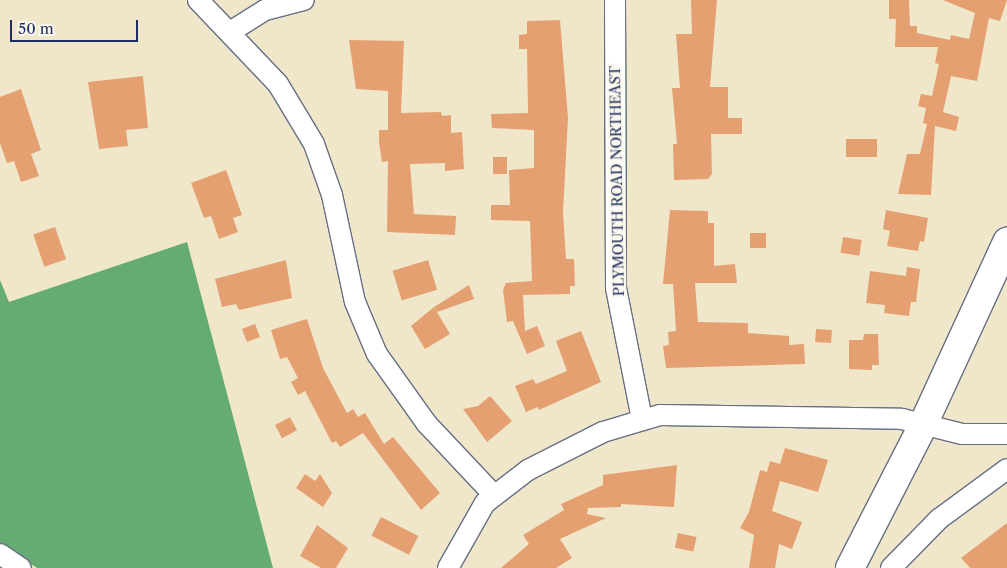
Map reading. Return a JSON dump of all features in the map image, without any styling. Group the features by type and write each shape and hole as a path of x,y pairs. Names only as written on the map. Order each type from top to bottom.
{"street":[{"path":"198,0 278,84 314,144 332,195 355,302 378,354 427,424 494,495"},
{"path":"230,32 265,10 304,0"},
{"name":"PLYMOUTH ROAD NORTHEAST","path":"616,0 616,288 622,338 642,420"},
{"path":"850,568 922,427 1007,242"},
{"path":"448,568 484,503 494,495 564,450 660,415 902,419 922,427 962,434 1007,434"},
{"path":"890,568 939,519 1007,469"},
{"path":"0,554 21,568"}],"green space":[{"path":"187,242 273,568 37,568 0,543 0,280 9,302"}],"building":[{"path":"691,0 717,0 710,87 728,87 728,118 742,118 742,134 711,134 712,174 708,179 674,180 673,144 677,144 672,88 680,88 676,34 692,34"},
{"path":"889,0 909,0 910,26 917,26 917,33 950,40 951,35 969,39 975,13 943,0 1007,0 1000,21 989,18 977,81 951,76 943,112 959,117 956,131 935,126 931,195 898,194 907,154 920,154 927,124 923,123 926,108 918,106 921,94 932,96 939,64 935,63 938,47 895,47 896,19 889,19"},
{"path":"560,20 568,118 563,212 566,259 574,259 575,286 570,286 570,294 523,295 525,331 537,326 545,346 527,354 513,321 507,322 503,290 506,283 532,281 530,221 491,220 491,205 510,205 509,170 534,168 534,130 492,128 491,114 528,113 527,49 519,49 519,35 527,34 527,21"},
{"path":"349,40 404,41 401,113 441,112 442,116 451,115 451,133 462,132 464,169 445,171 445,163 410,164 414,214 456,216 455,235 387,232 388,161 382,162 379,130 388,130 388,91 356,89"},
{"path":"143,76 148,128 126,130 128,146 99,149 88,82"},
{"path":"21,89 41,150 31,154 39,176 21,182 14,161 7,163 0,143 0,97"},
{"path":"846,139 877,139 877,157 846,157"},
{"path":"493,157 507,157 507,174 493,174"},
{"path":"226,170 242,215 233,218 238,232 219,239 211,216 204,218 191,183"},
{"path":"670,210 708,211 708,223 714,223 714,266 735,264 737,283 695,283 698,322 748,323 748,333 789,336 789,345 804,344 805,364 666,368 663,346 669,345 668,332 676,331 673,284 663,284"},
{"path":"886,210 928,218 924,242 920,241 918,251 887,246 890,231 883,229"},
{"path":"55,227 66,259 44,267 33,234"},
{"path":"750,233 766,233 766,248 750,248"},
{"path":"843,237 862,240 859,256 840,253"},
{"path":"286,260 292,298 239,310 236,304 222,307 215,279"},
{"path":"428,260 437,290 402,300 393,271"},
{"path":"907,267 920,269 916,302 911,302 909,316 884,313 885,305 866,303 870,271 906,276"},
{"path":"469,285 474,299 437,312 434,307"},
{"path":"434,307 450,334 425,349 411,326"},
{"path":"307,319 323,368 347,413 353,409 358,417 365,413 384,444 393,437 440,493 421,510 363,433 340,447 336,441 332,443 305,391 298,395 291,382 298,378 287,357 280,359 271,330"},
{"path":"255,324 260,337 247,342 242,329"},
{"path":"816,329 832,330 831,343 815,342"},
{"path":"581,331 601,382 539,410 538,407 526,412 515,386 533,379 536,384 567,371 556,341"},
{"path":"864,334 878,334 879,365 872,365 872,370 849,369 849,340 863,340"},
{"path":"490,396 512,421 487,442 463,409 478,406"},
{"path":"290,417 297,430 282,438 275,425"},
{"path":"785,448 828,460 818,492 780,481 772,511 802,522 792,549 779,544 775,568 749,568 754,535 740,528 749,512 760,470 767,472 770,461 780,464"},
{"path":"677,465 674,507 621,504 621,507 588,508 587,514 606,518 560,539 572,558 556,568 501,568 529,544 523,535 564,510 561,504 603,485 603,475"},
{"path":"305,474 315,481 320,474 332,493 323,507 296,488"},
{"path":"381,517 418,536 409,555 371,536"},
{"path":"1007,523 1007,568 970,568 961,558"},
{"path":"317,525 348,548 336,568 321,568 300,556"},
{"path":"678,533 697,537 693,552 675,548"}]}
